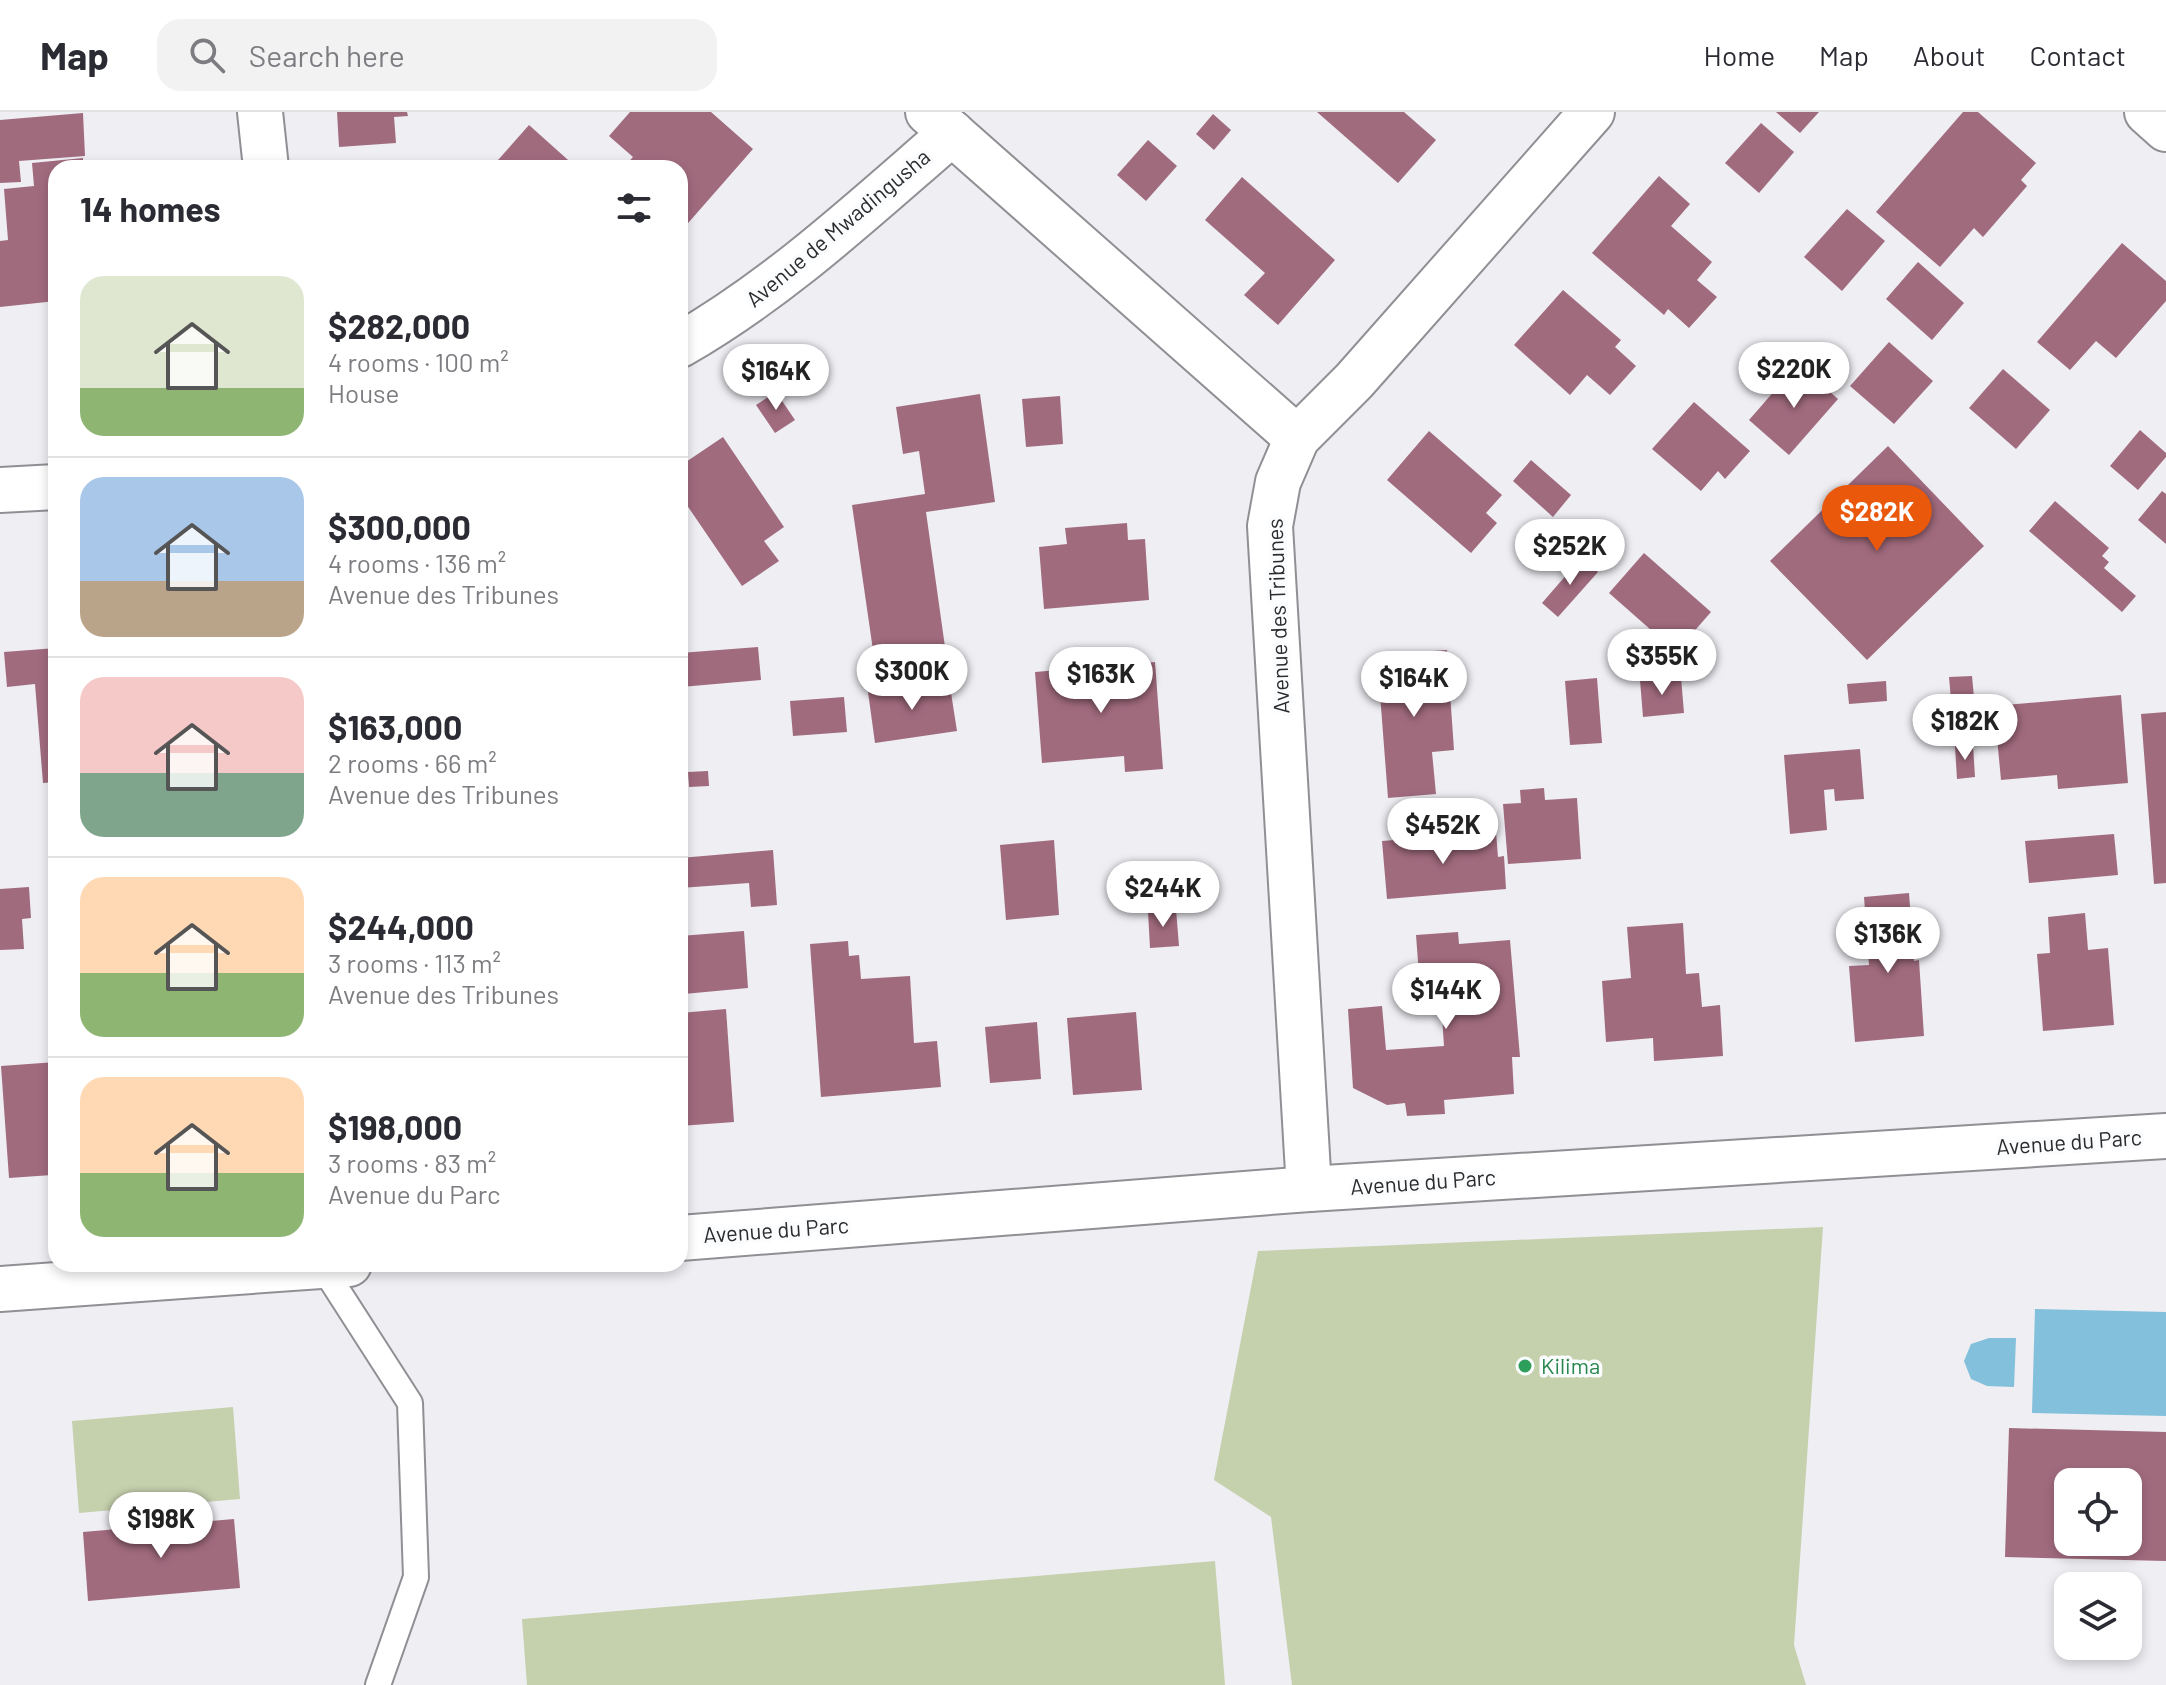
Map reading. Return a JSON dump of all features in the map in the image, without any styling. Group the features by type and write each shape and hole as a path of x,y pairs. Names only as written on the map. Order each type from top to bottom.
{"street":[{"path":"260,112 265,160"},
{"name":"Avenue des Tribunes","path":"1309,1189 1270,526 1278,482 1297,438 1354,381 1592,112"},
{"path":"2147,112 2166,129"},
{"path":"940,122 1297,438"},
{"name":"Avenue de Mwadingusha","path":"688,340 731,316 803,262 940,122"},
{"path":"0,490 48,487"},
{"name":"Avenue du Parc","path":"688,1237 1309,1189 2166,1136"},
{"path":"0,1289 237,1272"}],"lane":[{"path":"339,1272 410,1403 416,1577 378,1685"}],"green space":[{"name":"Kilima","path":"1823,1227 1794,1645 1806,1685 1292,1685 1271,1517 1214,1480 1258,1251"},
{"path":"233,1407 240,1499 79,1513 72,1421"},
{"path":"1215,1561 1225,1685 527,1685 522,1619"}],"water":[{"path":"2035,1309 2166,1312 2166,1416 2032,1413"},
{"path":"1989,1338 2016,1338 2014,1387 1987,1386 1971,1379 1964,1361 1971,1344"}],"building":[{"path":"337,112 407,112 408,116 394,117 396,143 339,147"},
{"path":"630,112 711,112 753,149 688,223 688,160 630,160 633,157 609,136"},
{"path":"1317,112 1404,112 1436,140 1398,183"},
{"path":"1776,112 1819,112 1800,133"},
{"path":"1963,112 1978,112 2036,163 2021,180 2027,186 1983,237 1974,228 1940,267 1876,212"},
{"path":"83,113 85,156 19,161 21,182 0,183 0,120"},
{"path":"1213,114 1231,130 1214,150 1196,134"},
{"path":"1761,123 1794,152 1759,193 1725,163"},
{"path":"529,125 568,160 498,160"},
{"path":"1148,140 1177,166 1146,201 1117,175"},
{"path":"48,161 48,302 0,307 0,241 8,240 4,189 34,186 32,163"},
{"path":"1659,176 1690,204 1671,226 1712,262 1697,280 1717,297 1689,328 1668,309 1664,315 1592,253"},
{"path":"1242,177 1335,260 1278,325 1244,295 1265,273 1205,220"},
{"path":"1847,209 1885,241 1842,291 1804,257"},
{"path":"2122,243 2166,281 2166,301 2116,358 2096,341 2070,370 2037,342"},
{"path":"1918,262 1964,303 1932,340 1886,299"},
{"path":"1563,290 1621,340 1615,347 1636,366 1610,395 1587,375 1570,395 1514,345"},
{"path":"1889,342 1933,381 1894,424 1850,386"},
{"path":"1798,364 1838,399 1789,455 1749,420"},
{"path":"2003,369 2050,410 2016,449 1969,408"},
{"path":"776,392 795,420 775,433 756,405"},
{"path":"980,394 995,502 926,512 946,654 875,664 852,505 925,494 919,451 903,454 896,407"},
{"path":"1060,396 1063,444 1026,447 1022,399"},
{"path":"1694,402 1750,451 1725,479 1718,471 1701,491 1652,449"},
{"path":"2140,430 2166,453 2166,457 2138,490 2110,466"},
{"path":"1429,431 1502,495 1486,513 1497,523 1471,553 1387,480"},
{"path":"723,437 784,527 764,541 779,561 742,586 688,507 688,461"},
{"path":"1888,446 1984,546 1867,660 1770,561"},
{"path":"1531,460 1571,495 1553,517 1513,481"},
{"path":"2162,491 2166,494 2166,544 2138,520"},
{"path":"2055,501 2109,548 2102,556 2109,562 2104,568 2136,596 2122,612 2029,531"},
{"path":"1127,523 1128,540 1145,539 1149,600 1044,609 1039,547 1067,544 1065,528"},
{"path":"1644,553 1711,612 1676,652 1609,593"},
{"path":"1581,558 1598,572 1558,617 1542,603"},
{"path":"758,647 761,680 688,686 688,652"},
{"path":"48,649 48,783 43,783 35,684 7,687 4,652"},
{"path":"1447,650 1454,750 1432,752 1436,794 1388,798 1377,655"},
{"path":"1155,662 1163,769 1125,772 1124,756 1042,763 1035,672"},
{"path":"1972,676 1974,697 1951,700 1949,677"},
{"path":"1681,677 1684,713 1643,717 1640,680"},
{"path":"1597,678 1602,743 1570,745 1565,681"},
{"path":"949,680 957,731 875,743 868,692"},
{"path":"1886,681 1887,701 1849,704 1847,684"},
{"path":"2121,695 2128,783 2058,789 2057,775 2001,780 1994,706"},
{"path":"844,697 847,732 793,736 790,701"},
{"path":"1989,701 1991,733 1968,735 1966,703"},
{"path":"2166,712 2166,883 2154,884 2141,714"},
{"path":"1973,745 1975,777 1957,779 1955,746"},
{"path":"1860,749 1864,799 1835,801 1834,789 1824,790 1827,830 1790,834 1784,755"},
{"path":"708,771 709,786 689,787 688,772"},
{"path":"1544,788 1545,800 1577,798 1581,859 1508,864 1503,804 1521,803 1520,790"},
{"path":"1496,832 1498,857 1504,856 1506,889 1387,899 1382,841"},
{"path":"2114,834 2118,875 2029,883 2025,841"},
{"path":"1054,840 1059,915 1006,920 1000,845"},
{"path":"773,850 777,905 751,907 749,883 688,887 688,857"},
{"path":"29,887 31,918 22,919 24,949 0,950 0,889"},
{"path":"1909,893 1914,961 1919,960 1924,1036 1855,1042 1849,966 1869,965 1864,897"},
{"path":"1176,909 1179,946 1150,948 1148,912"},
{"path":"2085,913 2088,950 2108,948 2114,1025 2043,1031 2037,954 2050,953 2048,917"},
{"path":"1683,923 1686,974 1699,973 1702,1007 1720,1005 1723,1056 1654,1061 1653,1038 1606,1042 1602,981 1631,978 1627,927"},
{"path":"744,931 748,988 688,994 688,935"},
{"path":"1458,932 1459,944 1510,940 1520,1057 1512,1057 1514,1094 1444,1100 1445,1114 1407,1116 1405,1103 1387,1105 1353,1088 1348,1009 1382,1006 1386,1050 1444,1046 1441,1000 1421,1002 1416,935"},
{"path":"848,941 849,956 859,955 861,979 910,976 914,1043 937,1041 941,1087 821,1097 810,944"},
{"path":"726,1009 734,1122 688,1125 688,1012"},
{"path":"1136,1012 1142,1090 1073,1095 1067,1018"},
{"path":"1037,1022 1041,1079 990,1083 985,1027"},
{"path":"48,1063 48,1175 9,1178 1,1066"},
{"path":"2009,1428 2166,1432 2166,1561 2005,1557"},
{"path":"234,1519 240,1588 88,1601 83,1532"}],"place":[{"name":"Kilima","path":"1525,1366"}]}
